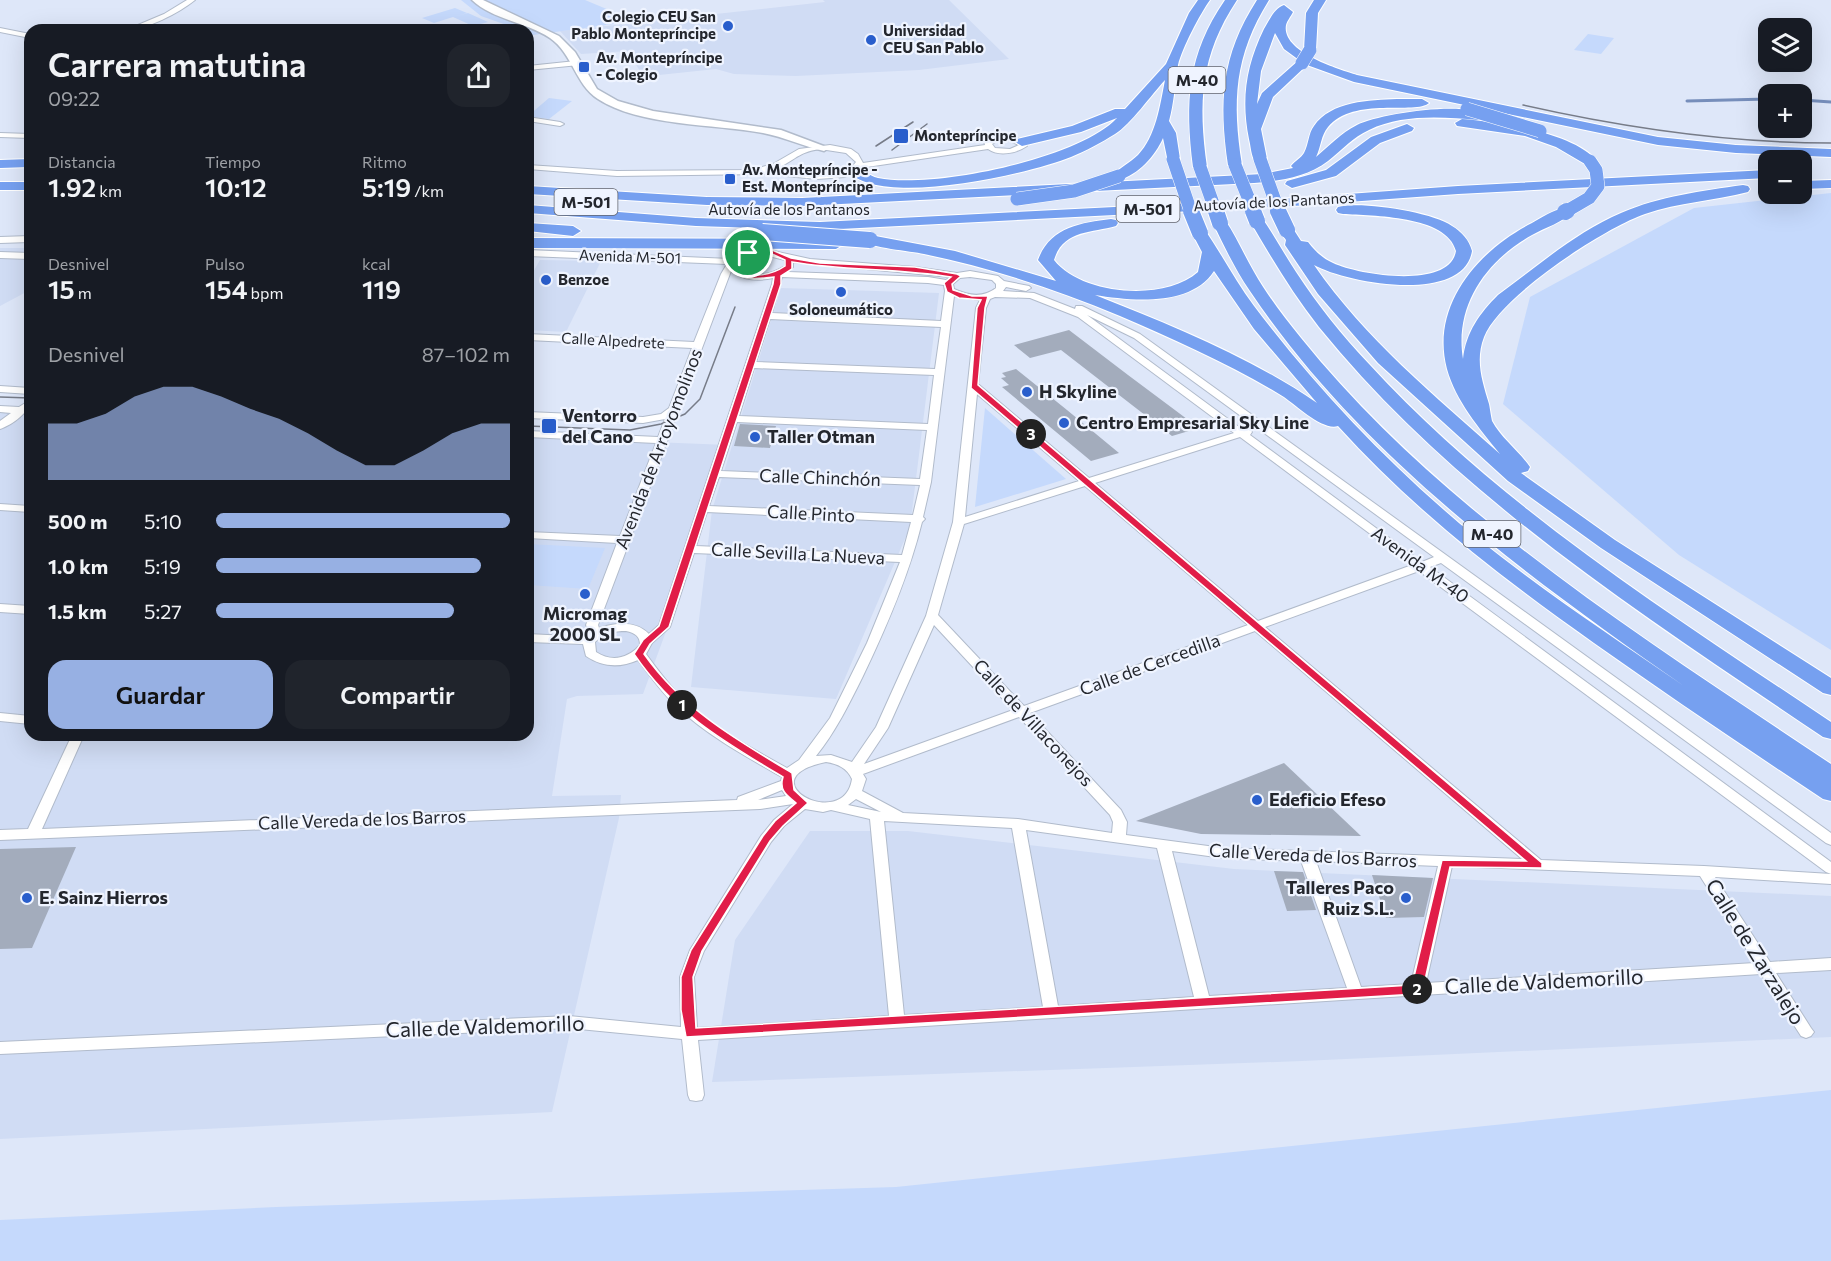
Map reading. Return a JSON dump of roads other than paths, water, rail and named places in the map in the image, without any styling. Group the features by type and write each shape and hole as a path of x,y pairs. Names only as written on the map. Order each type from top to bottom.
{"highway":[{"path":"534,178 745,189 822,189 936,182 1019,169 1066,154 1113,130 1172,65 1195,13 1204,0"},
{"name":"M-40","path":"1231,0 1201,58 1194,95 1194,125 1200,167 1220,223 1256,289 1287,332 1354,410 1401,455 1510,550 1574,598 1831,775"},
{"name":"M-40","path":"1263,0 1242,36 1233,60 1228,96 1228,127 1235,165 1257,221 1296,288 1326,327 1398,405 1513,509 1676,628 1831,732"},
{"path":"1255,130 1267,96 1302,63 1310,50 1312,13 1320,0"},
{"path":"1288,5 1280,12 1266,37 1257,60 1251,96 1255,130 1260,159 1275,205 1291,235 1293,245 1324,291 1384,359 1515,477 1608,544 1831,688"},
{"path":"1288,5 1280,26 1280,34 1286,44 1299,56 1315,65 1354,78 1658,141 1736,149 1831,153"},
{"path":"949,207 1074,191 1119,176 1142,161 1154,146 1163,122 1173,76 1172,65"},
{"path":"1022,138 1097,123 1138,102"},
{"path":"1217,181 1260,177 1297,166 1306,161 1312,153 1319,128 1326,121 1351,108 1405,102 1472,112 1540,131 1573,145 1598,170 1600,181 1595,193 1565,212 1527,231 1499,250 1461,296 1453,334 1453,353 1461,384 1475,410 1551,502"},
{"path":"534,190 642,198 753,202 878,199 1281,176 1319,161 1354,132 1369,124 1394,118 1472,112"},
{"path":"1163,122 1169,133 1173,159 1182,189 1210,252 1265,333 1384,465"},
{"path":"1524,122 1612,140 1700,152 1761,155 1831,153"},
{"path":"1136,196 1281,186 1309,181 1335,171 1384,134 1433,124 1456,123 1501,127 1547,139 1585,157"},
{"path":"0,166 24,164"},
{"path":"1812,166 1831,165"},
{"path":"0,166 24,168"},
{"path":"856,168 867,180 936,182"},
{"name":"Autovía de los Pantanos","path":"534,198 722,211 854,211 1758,168"},
{"path":"1812,172 1831,171"},
{"name":"Autovía de los Pantanos","path":"534,209 696,222 820,226 1758,175"},
{"path":"0,176 24,176"},
{"path":"534,184 753,202"},
{"path":"1812,185 1831,184"},
{"path":"0,186 24,186"},
{"path":"534,219 759,235 867,237 1127,220 1758,188"},
{"path":"1483,417 1473,384 1470,355 1478,328 1490,311 1504,298 1600,230 1626,216 1667,202 1743,189"},
{"path":"0,194 24,194"},
{"path":"1291,235 1314,258 1329,267 1374,279 1419,279 1455,268 1463,259 1464,250 1460,240 1435,223 1413,216 1387,212 1330,209"},
{"path":"1127,220 1084,227 1069,232 1057,239 1049,248 1046,260 1064,279 1081,287 1117,294 1144,294 1185,287 1202,278 1208,268 1210,252"},
{"path":"534,227 663,238"},
{"path":"534,235 663,238 759,235"},
{"path":"867,237 989,263 1041,279 1170,332 1238,364 1322,415 1384,465 1430,507 1543,598 1691,702 1831,793"},
{"path":"534,250 845,244 959,257"}],"street":[{"path":"144,24 166,15 192,0"},
{"path":"466,0 487,13 517,24"},
{"path":"477,0 527,24"},
{"path":"534,27 550,34 565,46 578,88 586,96 604,106 636,115 773,137 790,144 796,153"},
{"path":"0,30 24,35"},
{"path":"534,32 547,40 571,63 588,87 613,103 641,111 780,133 824,148"},
{"path":"534,67 571,63"},
{"path":"534,120 560,124"},
{"path":"0,135 24,136"},
{"path":"534,168 632,176 748,173 822,177 845,174 872,162 988,147 993,150 1011,151 1023,146 1022,138 996,138 987,143 988,147"},
{"path":"748,173 776,166 787,161 796,153 824,148 838,149 855,155 908,158"},
{"path":"855,155 860,162 856,168"},
{"path":"787,161 787,166 798,174"},
{"path":"0,240 24,238"},
{"name":"Avenida M-501","path":"534,250 732,264"},
{"path":"855,771 882,728 932,616 959,522 981,308 994,291 995,278 983,274 957,276 915,269 820,265 789,260 772,252 738,257 732,264 735,272 754,277 779,274 928,280 949,287 965,297 994,291"},
{"path":"0,255 24,256"},
{"path":"592,638 590,653 603,661 622,661 639,654 646,642 664,627 779,274 789,267 789,260"},
{"name":"Avenida de Arroyomolinos","path":"592,638 592,625 725,274 732,264"},
{"path":"787,779 818,746 841,707 873,643 907,559 919,519 926,482 949,287 957,276"},
{"name":"Avenida M-40","path":"994,291 1032,289 1117,325 1262,427 1831,840"},
{"name":"Avenida M-40","path":"994,291 1031,295 1081,315 1831,869"},
{"path":"766,316 944,324"},
{"name":"Calle Alpedrete","path":"534,337 699,345"},
{"path":"750,365 939,372"},
{"path":"974,386 1538,865"},
{"path":"0,389 24,391"},
{"path":"0,409 24,410"},
{"path":"534,415 643,420 664,416 674,410"},
{"path":"0,426 24,411"},
{"path":"732,419 933,427"},
{"path":"959,522 1262,427"},
{"path":"534,434 662,440"},
{"name":"Calle Chinchón","path":"714,474 926,482"},
{"path":"0,507 24,509"},
{"name":"Calle Pinto","path":"703,509 919,519"},
{"path":"534,535 624,540"},
{"name":"Calle Sevilla La Nueva","path":"690,549 907,559"},
{"name":"Calle de Cercedilla","path":"855,771 1443,558"},
{"path":"0,608 24,610"},
{"name":"Calle de Villaconejos","path":"932,616 1116,813 1120,822 1119,837"},
{"path":"1504,627 1516,629 1524,625 1525,618"},
{"path":"534,638 592,638 610,628 627,627 641,633 646,642"},
{"path":"639,654 653,674 681,704 787,779 789,792 799,801 812,806 833,806 855,794 859,779 855,771 837,760 814,759 804,762"},
{"path":"0,717 24,719"},
{"path":"33,833 75,741"},
{"name":"Calle Vereda de los Barros","path":"724,805 753,797 787,779"},
{"name":"Calle Vereda de los Barros","path":"855,794 904,817"},
{"path":"696,1095 687,1010 687,977 697,950 766,839 799,801"},
{"name":"Calle Vereda de los Barros","path":"0,835 799,801"},
{"name":"Calle Vereda de los Barros","path":"833,806 877,816 1018,824 1223,853 1704,871 1831,879"},
{"path":"877,816 897,1021"},
{"path":"1018,824 1052,1012"},
{"path":"1163,844 1203,1003"},
{"path":"1307,857 1356,993"},
{"path":"1417,989 1446,862"},
{"name":"Calle de Zarzalejo","path":"1704,871 1806,1032"},
{"name":"Calle de Valdemorillo","path":"0,1048 569,1022 691,1034 1831,964"}],"waterway":[{"path":"1687,101 1758,99"},
{"path":"1812,101 1831,102"}],"tram line":[{"path":"1523,105 1599,121 1676,133 1753,140 1831,143"},
{"path":"876,146 913,122"},
{"path":"892,150 927,124"},
{"path":"534,426 630,430 661,424 685,414 700,399 735,307"},
{"path":"0,397 24,398"}],"place":[{"name":"Colegio CEU San Pablo Montepríncipe","path":"728,26"},
{"name":"Universidad CEU San Pablo","path":"871,40"},
{"name":"Av. Montepríncipe - Colegio","path":"584,67"},
{"name":"Montepríncipe","path":"901,136"},
{"name":"Av. Montepríncipe - Est. Montepríncipe","path":"730,179"},
{"name":"Benzoe","path":"546,280"},
{"name":"Soloneumático","path":"841,292"},
{"name":"H Skyline","path":"1027,392"},
{"name":"Centro Empresarial Sky Line","path":"1064,423"},
{"name":"Ventorro del Cano","path":"549,426"},
{"name":"Taller Otman","path":"755,437"},
{"name":"Micromag 2000 SL","path":"585,594"},
{"name":"Edeficio Efeso","path":"1257,800"},
{"name":"E. Sainz Hierros","path":"27,898"},
{"name":"Talleres Paco Ruiz S.L.","path":"1406,898"}]}
